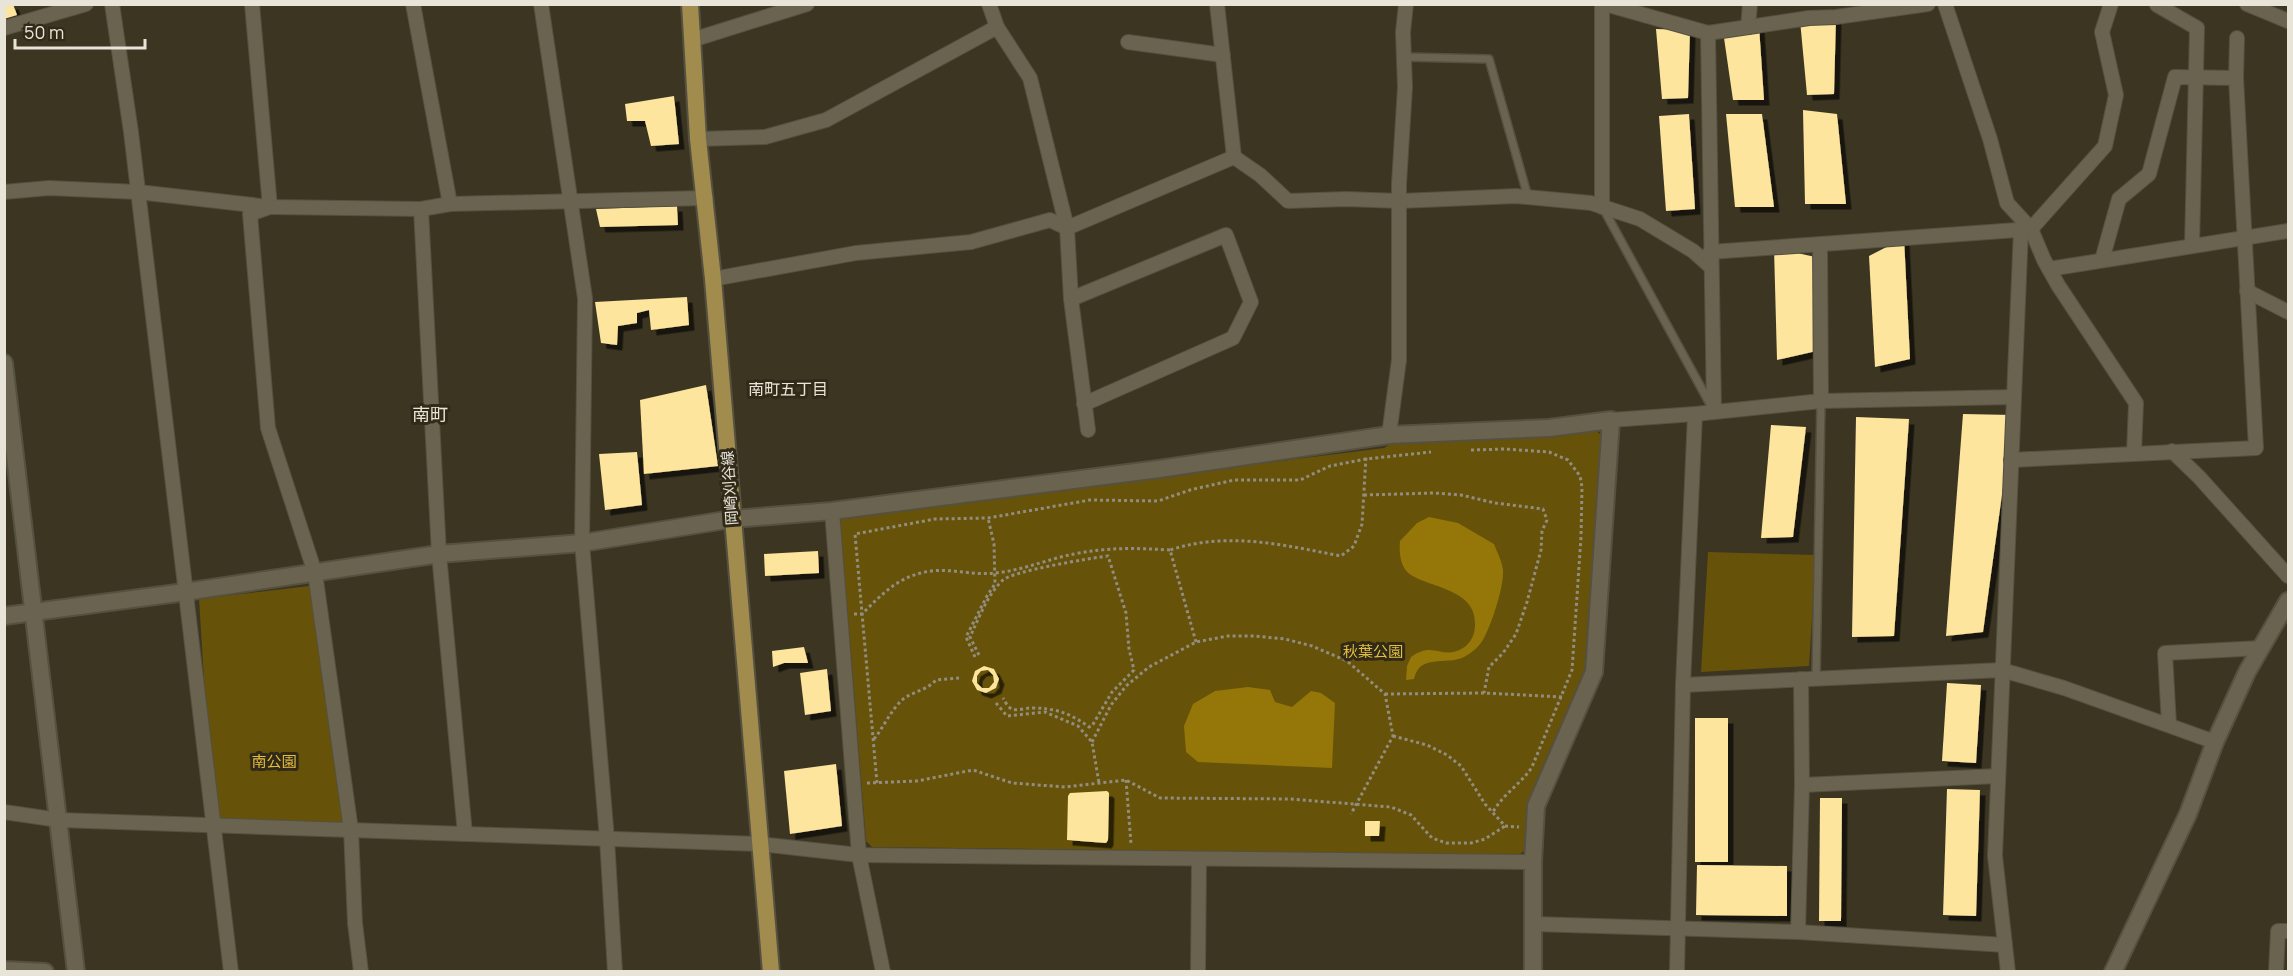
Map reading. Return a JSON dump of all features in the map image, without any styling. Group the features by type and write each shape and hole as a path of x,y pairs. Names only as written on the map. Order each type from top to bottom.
{"main road":[{"name":"岡崎刈谷線","path":"690,4 698,138 706,198 771,972"}],"street":[{"path":"4,28 86,4"},
{"path":"112,4 138,192 231,972"},
{"path":"252,4 270,207"},
{"path":"413,4 450,204"},
{"path":"541,4 585,298 582,543 607,839 615,972"},
{"path":"693,40 807,4"},
{"path":"989,4 997,27 1030,78 1067,228 1071,299 1088,430"},
{"path":"1217,4 1234,157 1260,175 1288,201 1346,199 1400,201 1528,197 1591,203 1640,219 1693,251 1711,267"},
{"path":"1389,435 1398,360 1403,32 1406,4"},
{"path":"1602,207 1603,4 1708,33 1748,27 1808,11 1848,15 1928,4"},
{"path":"1748,27 1750,4"},
{"path":"1945,4 1990,139 2007,203 2026,229 2049,269 2136,404 2134,453"},
{"path":"2008,972 1995,856 2014,397 2026,229 2105,146 2115,95 2102,32 2112,4"},
{"path":"2247,4 2289,21"},
{"path":"2157,5 2197,28 2194,77 2192,246"},
{"path":"698,138 765,137 826,120 997,27"},
{"path":"1708,33 1714,411"},
{"path":"2011,460 2256,448 2236,78 2237,38"},
{"path":"1128,42 1222,55"},
{"path":"2102,260 2119,199 2150,174 2175,77 2236,78"},
{"path":"713,279 856,253 971,242 1050,220 1067,228 1234,157"},
{"path":"4,192 49,188 138,192 270,207 421,209 450,204 706,198"},
{"path":"270,207 250,214 268,428 315,573 351,830 355,923 361,972"},
{"path":"421,209 439,554 465,834"},
{"path":"1710,252 2026,229"},
{"path":"2049,269 2289,231"},
{"path":"1071,299 1226,235 1251,302 1233,338 1084,404"},
{"path":"1820,245 1821,401"},
{"path":"2247,291 2289,312"},
{"path":"4,363 76,972"},
{"path":"4,616 439,554 582,543 732,519 832,511 1147,470 1389,435 1549,428 1611,420 1821,401 2014,397"},
{"path":"1677,972 1683,685 1695,414"},
{"path":"1533,972 1533,862 1536,806 1594,672 1611,420"},
{"path":"2172,452 2199,477 2289,576"},
{"path":"832,511 859,855 883,972"},
{"path":"2113,972 2188,814 2215,742 2247,672 2289,601"},
{"path":"2169,725 2165,653 2261,648"},
{"path":"1683,685 2002,669 2064,688 2215,742"},
{"path":"1798,932 1802,785 1801,679"},
{"path":"1802,785 1998,776"},
{"path":"4,812 59,820 760,844 859,855 1533,862"},
{"path":"1198,972 1199,859"},
{"path":"1533,924 1798,932 2005,945"},
{"path":"2276,972 2278,931 2289,931"},
{"path":"4,970 45,972"}],"lane":[{"path":"1404,57 1489,59 1528,197"},
{"path":"1602,207 1714,411"},
{"path":"1816,678 1821,401"}],"path":[{"path":"862,614 890,586 921,573 942,570 972,574 995,573 1074,554 1121,547 1170,550 1195,542 1262,541 1341,556 1354,546 1362,524 1365,438"},
{"path":"1470,450 1505,449 1549,452 1568,460 1580,476 1582,487 1572,670 1532,766 1524,779 1498,802 1492,812"},
{"path":"877,783 855,534 935,519 988,518 1090,500 1158,501 1190,490 1234,480 1300,480 1330,466 1366,459 1436,451"},
{"path":"1364,495 1434,493 1543,508 1547,520 1542,531 1541,550 1527,602 1516,634 1503,653 1489,667 1484,693"},
{"path":"988,518 994,544 995,584 966,637 977,656 970,637 988,600 1004,579 1078,560 1108,556 1126,613 1129,649 1134,670 1112,692 1092,726 1089,727 1073,715 1050,709 1013,710 1003,698"},
{"path":"1170,550 1196,642"},
{"path":"1092,742 1111,705 1126,686 1149,668 1196,642 1228,636 1254,636 1286,639 1312,646 1347,661 1385,694 1393,736 1351,814"},
{"path":"873,739 885,726 900,701 929,688 936,680 959,678"},
{"path":"1385,694 1484,693 1562,696 1583,700"},
{"path":"996,703 1006,716 1045,712 1078,726 1092,742 1100,783"},
{"path":"1393,736 1427,745 1447,755 1461,766 1485,804 1505,826"},
{"path":"853,782 917,781 973,770 1012,783 1065,787 1126,780 1160,798 1290,799 1391,807 1411,815 1432,838 1446,843 1471,843 1485,839 1505,826 1535,829"},
{"path":"1126,780 1132,858"}],"green space":[{"name":"秋葉公園","path":"1596,431 1602,435 1586,671 1528,802 1526,849 1519,855 872,847 866,841 840,519 845,515 1384,448 1395,441"},
{"path":"1708,552 1816,555 1809,666 1701,672"},
{"name":"南公園","path":"309,586 351,830 213,825 199,599"}],"shaded area":[{"path":"1429,517 1458,523 1494,544 1502,563 1503,577 1494,614 1478,646 1467,655 1457,659 1427,663 1417,671 1414,679 1406,680 1407,666 1411,657 1426,650 1449,652 1463,648 1472,638 1475,628 1474,613 1469,604 1452,592 1411,575 1402,564 1400,541 1417,523"},
{"path":"1248,687 1270,690 1275,702 1292,707 1311,691 1321,693 1335,703 1332,768 1198,762 1186,752 1184,726 1193,704 1215,691"}],"building":[{"path":"4,4 13,4 17,15 4,19"},
{"path":"1836,17 1834,94 1807,95 1800,20"},
{"path":"1759,26 1764,100 1733,100 1723,31"},
{"path":"1656,29 1690,30 1688,98 1662,99"},
{"path":"674,96 679,144 651,146 645,121 627,121 625,104"},
{"path":"1803,110 1837,114 1846,204 1805,204"},
{"path":"1689,114 1695,209 1666,211 1659,116"},
{"path":"1726,114 1762,114 1774,207 1735,207"},
{"path":"677,206 678,225 600,227 596,209"},
{"path":"1904,238 1910,359 1875,367 1869,256"},
{"path":"1774,248 1820,258 1821,350 1777,360"},
{"path":"687,297 689,325 651,330 649,310 637,313 637,323 618,326 617,345 601,343 595,302"},
{"path":"706,385 718,466 644,474 640,400"},
{"path":"1963,414 2013,415 1983,632 1946,636"},
{"path":"1856,417 1909,419 1894,636 1852,637"},
{"path":"1771,425 1806,427 1793,537 1761,538"},
{"path":"637,452 642,505 605,510 599,454"},
{"path":"818,551 819,573 765,576 764,554"},
{"path":"804,647 808,663 784,663 773,667 772,651"},
{"path":"984,666 994,669 999,679 996,688 986,693 977,690 972,681 975,671","holes":["988,670 993,675 994,682 989,688 982,688 977,683 977,676 981,671"]},
{"path":"827,669 831,711 805,715 800,673"},
{"path":"1947,683 1981,685 1976,763 1942,761"},
{"path":"1695,718 1728,718 1728,862 1695,862"},
{"path":"836,764 842,826 790,834 784,771"},
{"path":"1947,789 1980,790 1976,916 1943,915"},
{"path":"1107,791 1109,793 1108,840 1106,843 1067,840 1068,796 1070,793"},
{"path":"1820,798 1842,798 1841,921 1819,921"},
{"path":"1365,821 1380,821 1379,836 1365,836"},
{"path":"1697,865 1787,866 1787,916 1696,915"}],"district":[{"name":"南町五丁目","path":"788,389"},
{"name":"南町","path":"430,415"}]}
